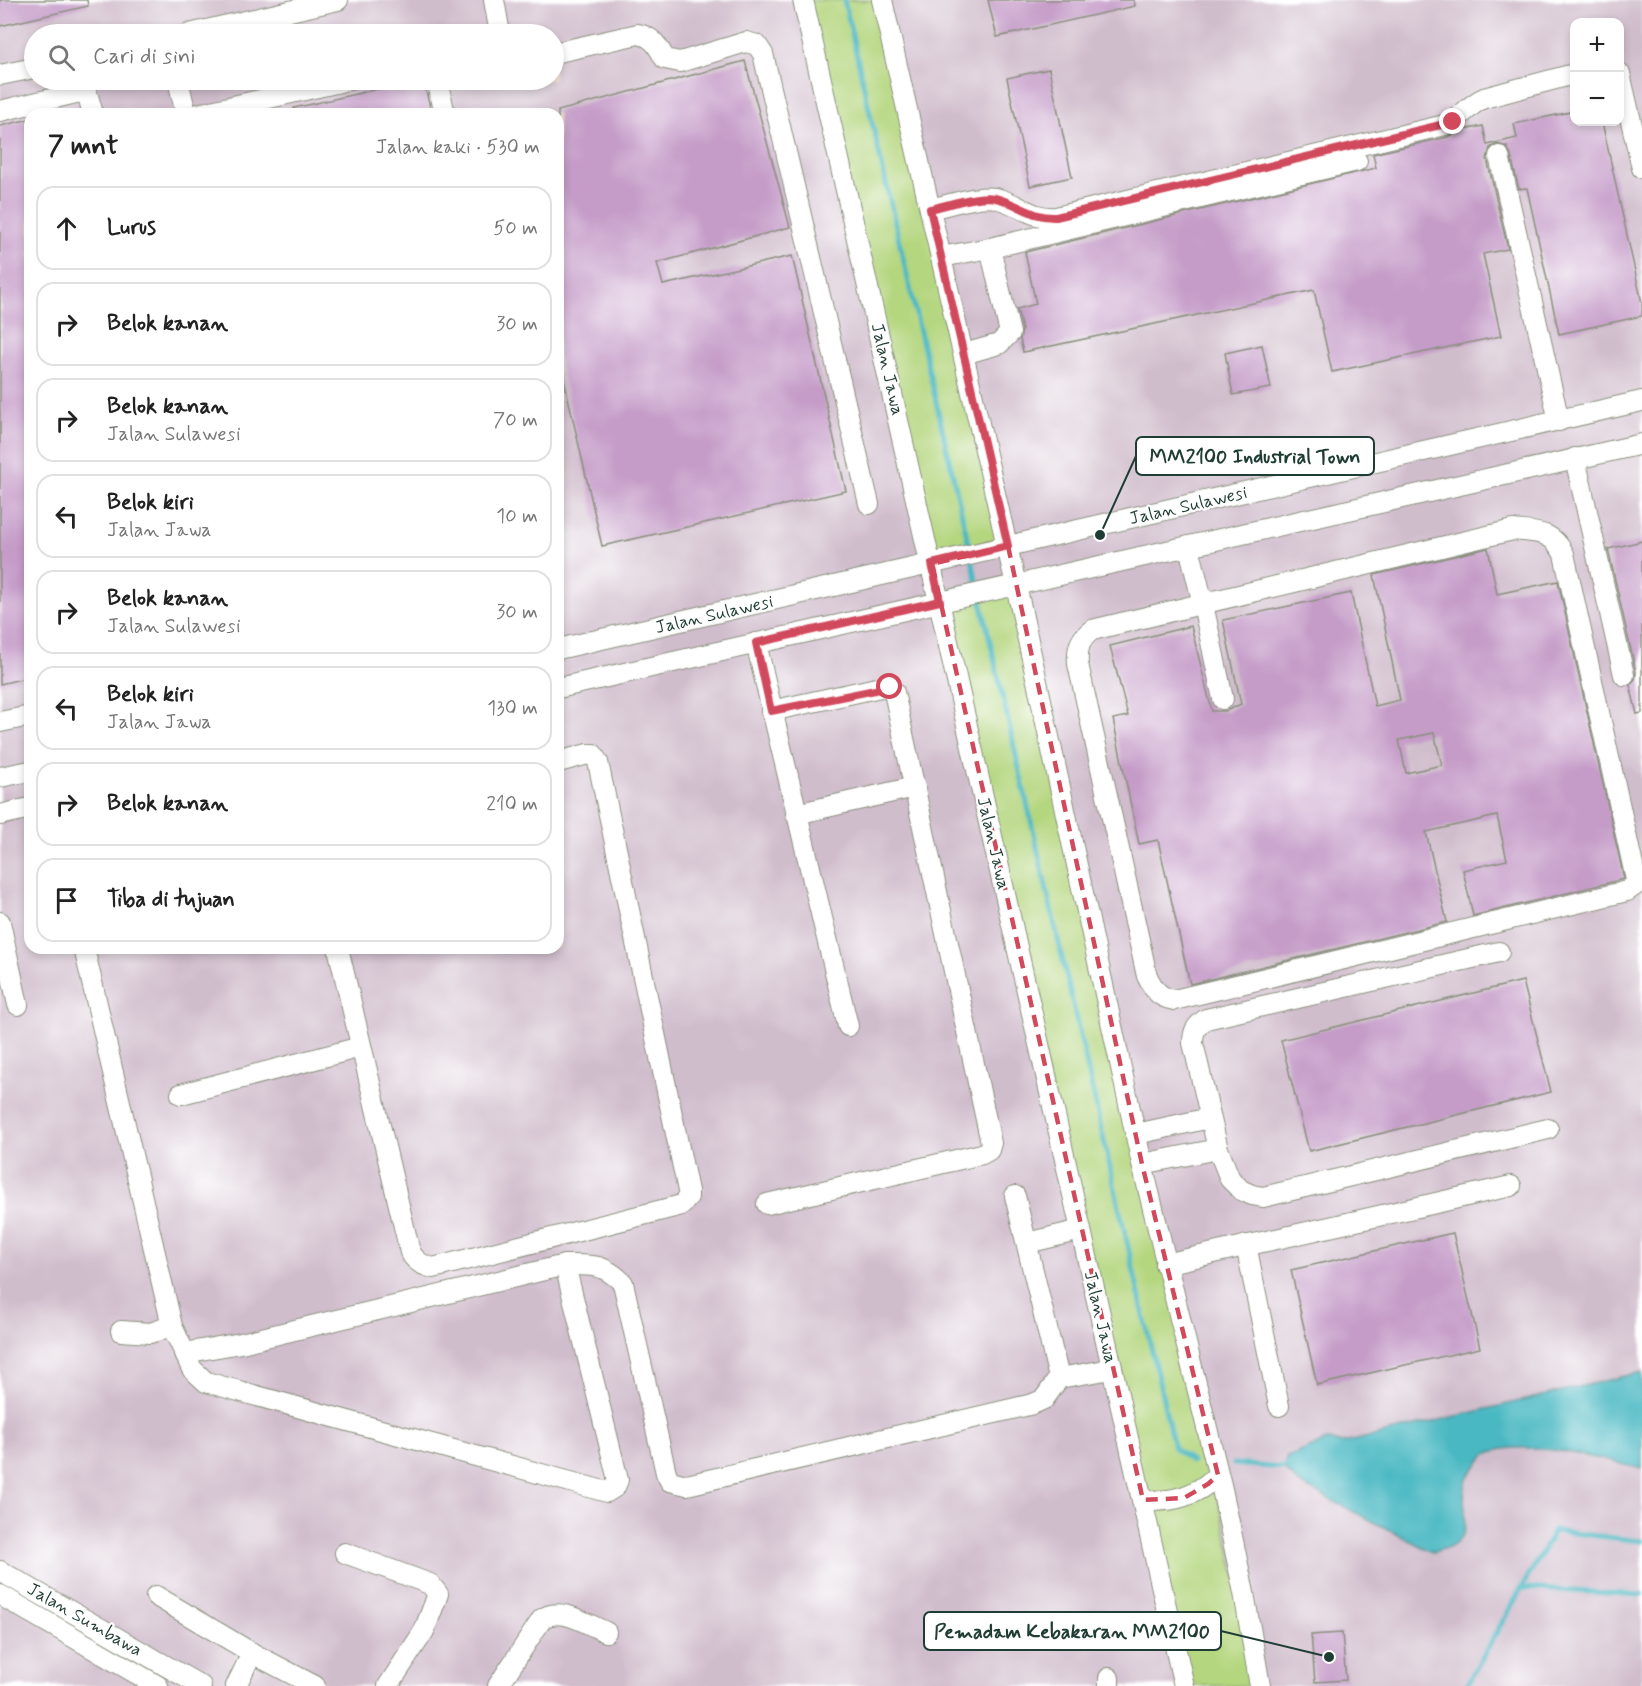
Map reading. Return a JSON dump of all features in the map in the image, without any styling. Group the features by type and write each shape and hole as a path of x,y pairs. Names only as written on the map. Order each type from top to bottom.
{"street":[{"path":"233,24 338,0"},
{"path":"494,0 498,24"},
{"name":"Jalan Jawa","path":"804,0 940,562 1081,1230 1184,1686"},
{"path":"882,0 964,354 1008,586 1165,1264 1218,1475 1244,1593 1260,1686"},
{"path":"564,51 638,34 648,36 654,41 665,59 680,62 746,42 757,45 763,54 869,504"},
{"path":"0,75 24,70"},
{"path":"930,209 987,197 1000,199 1044,218 1056,217 1445,125 1453,122 1471,104 1484,98 1570,76"},
{"path":"180,90 185,108"},
{"path":"225,108 305,90"},
{"path":"439,90 443,108"},
{"path":"1624,91 1642,168"},
{"path":"0,111 80,92 88,96 91,108"},
{"path":"1499,156 1559,421"},
{"path":"942,257 990,248 1357,161"},
{"path":"964,354 999,344 1010,333 990,248"},
{"name":"Jalan Sulawesi","path":"564,649 1642,402"},
{"name":"Jalan Sulawesi","path":"564,687 1642,444"},
{"path":"1575,458 1624,675"},
{"path":"1513,530 1548,535 1557,542 1564,554 1636,884 1627,891 1616,894 1174,1000 1165,998 1155,991 1148,976 1077,655 1079,644 1092,630 1203,604 1513,530"},
{"path":"1189,546 1223,699"},
{"path":"756,643 848,1026"},
{"path":"767,1204 982,1154 989,1150 991,1143 894,692 890,687 771,711"},
{"path":"0,722 24,717"},
{"path":"339,954 410,1252 415,1260 433,1268 682,1205 686,1201 688,1191 598,762 593,754 564,760"},
{"path":"0,777 24,772"},
{"path":"796,814 915,787"},
{"path":"0,815 24,809"},
{"path":"0,922 5,967 18,1005"},
{"path":"1499,952 1206,1019 1197,1026 1193,1034 1193,1043 1218,1149 1230,1179 1241,1190 1263,1197 1548,1129"},
{"path":"85,954 172,1326 192,1369 206,1382 607,1492 615,1487 618,1480 565,1265"},
{"path":"181,1095 361,1047"},
{"path":"1136,1134 1210,1118"},
{"path":"1142,1164 1218,1149"},
{"path":"1165,1264 1511,1186"},
{"path":"1015,1196 1059,1377"},
{"path":"1028,1243 1081,1230"},
{"path":"1246,1245 1280,1406"},
{"path":"184,1353 241,1343 565,1265 595,1264 611,1272 623,1283 666,1473 669,1481 687,1485 1033,1404 1044,1399 1059,1377 1112,1369"},
{"path":"121,1331 150,1333 172,1326"},
{"path":"1143,1500 1157,1502 1184,1498 1203,1488 1218,1475"},
{"path":"345,1553 430,1584 438,1594 424,1631 388,1686"},
{"name":"Jalan Sumbawa","path":"0,1571 201,1686"},
{"name":"Jalan Sumbawa","path":"0,1595 158,1686"},
{"path":"156,1596 252,1653 315,1686"},
{"path":"498,1686 542,1620 552,1613 566,1615 606,1632"},
{"path":"236,1686 252,1653"}],"highlighted area":[{"path":"1008,546 1142,1164 1218,1475 1208,1484 1184,1498 1143,1500 932,564"}],"shaded area":[{"path":"0,0 1642,0 1642,1686 0,1686"}],"green space":[{"path":"803,0 882,0 1008,546 932,564"},
{"path":"1016,585 1260,1686 1184,1686 940,601"}],"water":[{"path":"1642,1372 1642,1469 1586,1456 1541,1449 1502,1449 1487,1454 1470,1474 1465,1487 1466,1521 1459,1540 1449,1547 1432,1552 1298,1483 1283,1468 1287,1457 1327,1441 1344,1443"}],"building":[{"path":"0,0 87,0 88,6 0,26"},
{"path":"988,0 1134,0 1135,6 997,37"},
{"path":"745,61 790,227 657,263 663,285 792,256 846,491 602,546 564,380 564,109"},
{"path":"1049,69 1072,177 1030,186 1007,78"},
{"path":"373,90 426,90 430,108 294,108"},
{"path":"1570,112 1570,126 1603,126 1642,303 1642,316 1559,334 1527,188 1519,189 1510,153 1507,147 1497,144 1490,148 1487,159 1508,249 1483,254 1501,336 1332,372 1314,290 1023,352 1020,339 1022,330 1017,309 1036,304 1025,252 1376,168 1373,154 1448,137 1459,131 1483,126 1487,145 1517,138 1514,124"},
{"path":"24,120 24,678 0,684 0,126"},
{"path":"1262,345 1271,388 1233,395 1225,353"},
{"path":"1642,541 1642,713 1637,714 1630,685 1635,679 1636,672 1608,549"},
{"path":"1488,548 1497,594 1558,581 1624,879 1473,916 1463,870 1507,860 1497,816 1426,832 1447,922 1190,984 1158,840 1139,844 1113,719 1128,716 1110,646 1191,626 1212,711 1226,711 1241,704 1223,620 1351,593 1375,706 1400,700 1374,575","holes":["1434,733 1442,765 1406,773 1399,740"]},
{"path":"1523,981 1551,1092 1309,1151 1281,1040"},
{"path":"1453,1233 1480,1348 1317,1385 1291,1270"},
{"path":"1342,1633 1346,1680 1315,1682 1311,1635"}],"waterway":[{"path":"844,0 970,550"},
{"path":"972,559 978,588"},
{"path":"980,597 1174,1448 1192,1462"},
{"path":"1234,1464 1283,1468"},
{"path":"1466,1686 1554,1531 1642,1541"},
{"path":"1522,1588 1642,1595"}],"place":[{"name":"MM2100 Industrial Town","path":"1100,535"},
{"name":"Pemadam Kebakaran MM2100","path":"1329,1657"}],"route":[{"path":"890,687 771,711 756,643 940,601 932,564 1008,546 930,209 987,197 1000,199 1044,218 1056,217 1453,122"}]}
